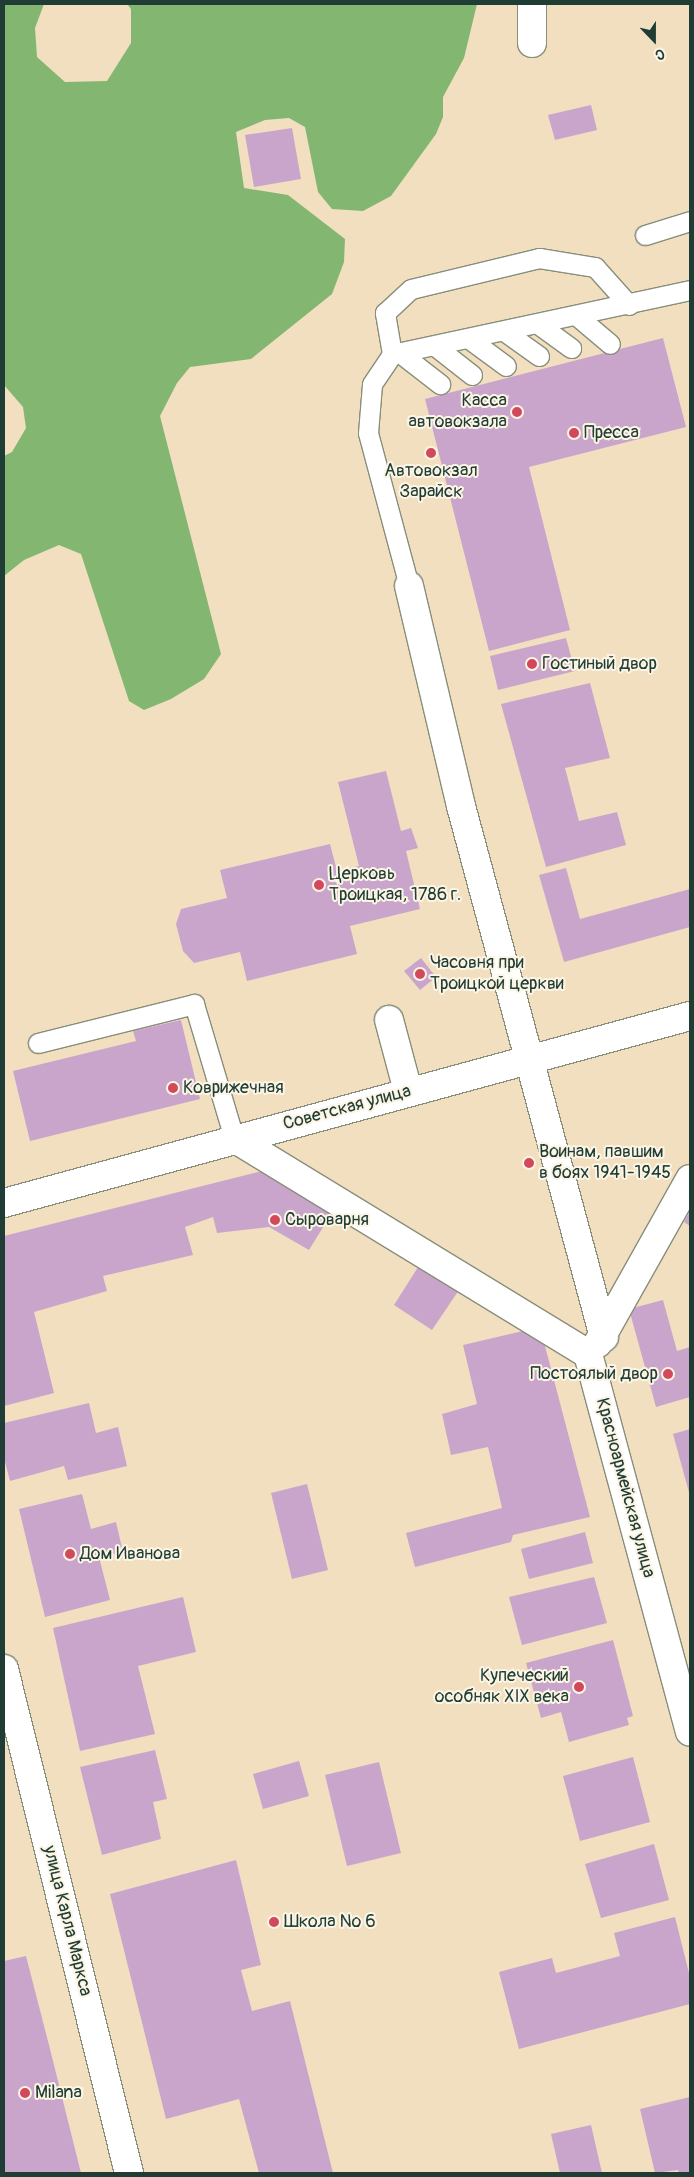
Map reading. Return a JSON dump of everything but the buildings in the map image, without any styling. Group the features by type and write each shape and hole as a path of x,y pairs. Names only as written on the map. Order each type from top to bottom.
{"street":[{"path":"532,4 532,43"},
{"name":"Красноармейская улица","path":"409,586 461,806 528,1060 690,1731"},
{"name":"Советская улица","path":"4,1203 234,1138 690,1016"},
{"path":"388,1020 408,1092"},
{"path":"234,1138 596,1345 690,1179"},
{"name":"улица Карла Маркса","path":"4,1670 129,2173"}],"lane":[{"path":"646,235 690,220"},
{"path":"440,384 396,353 384,313 411,289 539,258 595,267 629,305"},
{"path":"409,586 368,433 372,384 396,353 629,305 690,290"},
{"path":"577,316 610,344"},
{"path":"538,324 570,348"},
{"path":"504,331 539,356"},
{"path":"468,338 506,366"},
{"path":"435,346 472,375"},
{"path":"38,1042 194,1004 234,1138"}],"green space":[{"path":"4,4 44,4 35,28 37,57 65,82 107,81 131,43 131,9 127,4 477,4 464,58 443,97 443,117 436,134 391,196 363,211 332,209 318,192 305,127 289,118 265,120 236,132 244,188 288,195 345,239 344,262 332,294 251,359 190,367 177,383 160,416 221,654 204,679 171,699 144,710 129,701 81,554 59,545 24,560 4,576 4,456 12,452 26,428 23,407 4,385"}],"place":[{"name":"Касса автовокзала","path":"517,412"},
{"name":"Пресса","path":"574,433"},
{"name":"Автовокзал Зарайск","path":"431,453"},
{"name":"Гостиный двор","path":"532,664"},
{"name":"Церковь Троицкая, 1786 г.","path":"319,885"},
{"name":"Часовня при Троицкой церкви","path":"420,974"},
{"name":"Коврижечная","path":"173,1088"},
{"name":"Воинам, павшим в боях 1941-1945","path":"529,1163"},
{"name":"Сыроварня","path":"275,1220"},
{"name":"Постоялый двор","path":"668,1374"},
{"name":"Дом Иванова","path":"70,1554"},
{"name":"Купеческий особняк XIX века","path":"579,1687"},
{"name":"Школа № 6","path":"274,1922"},
{"name":"Milana","path":"25,2093"}]}
